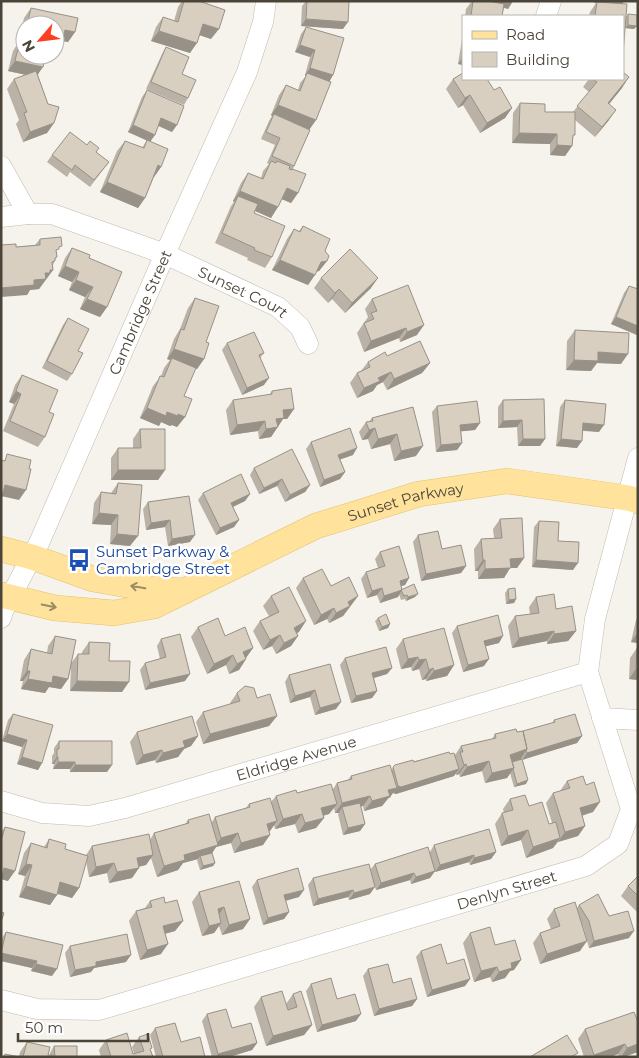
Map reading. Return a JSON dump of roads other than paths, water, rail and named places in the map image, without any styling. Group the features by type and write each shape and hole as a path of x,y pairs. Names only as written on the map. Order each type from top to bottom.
{"main road":[{"name":"Sunset Parkway","path":"4,604 114,613 154,606 316,526 419,494 507,481 633,500"},
{"name":"Sunset Parkway","path":"1,549 32,557 93,578 150,589 186,591"}],"street":[{"name":"Cambridge Street","path":"4,604 32,557 247,72 263,22 266,1"},
{"path":"546,15 551,1"},
{"path":"1,166 28,214"},
{"name":"Sunset Court","path":"1,217 52,214 165,254 278,307 300,327 308,344"},
{"name":"Denlyn Street","path":"1,1000 36,1009 99,1010 586,866 618,844 631,809 588,672 595,619 633,500 638,458"},
{"name":"Eldridge Avenue","path":"1,801 42,813 89,816 125,808 588,672"},
{"path":"602,718 638,720"}],"place":[{"name":"Sunset Parkway & Cambridge Street","path":"79,560"}]}
